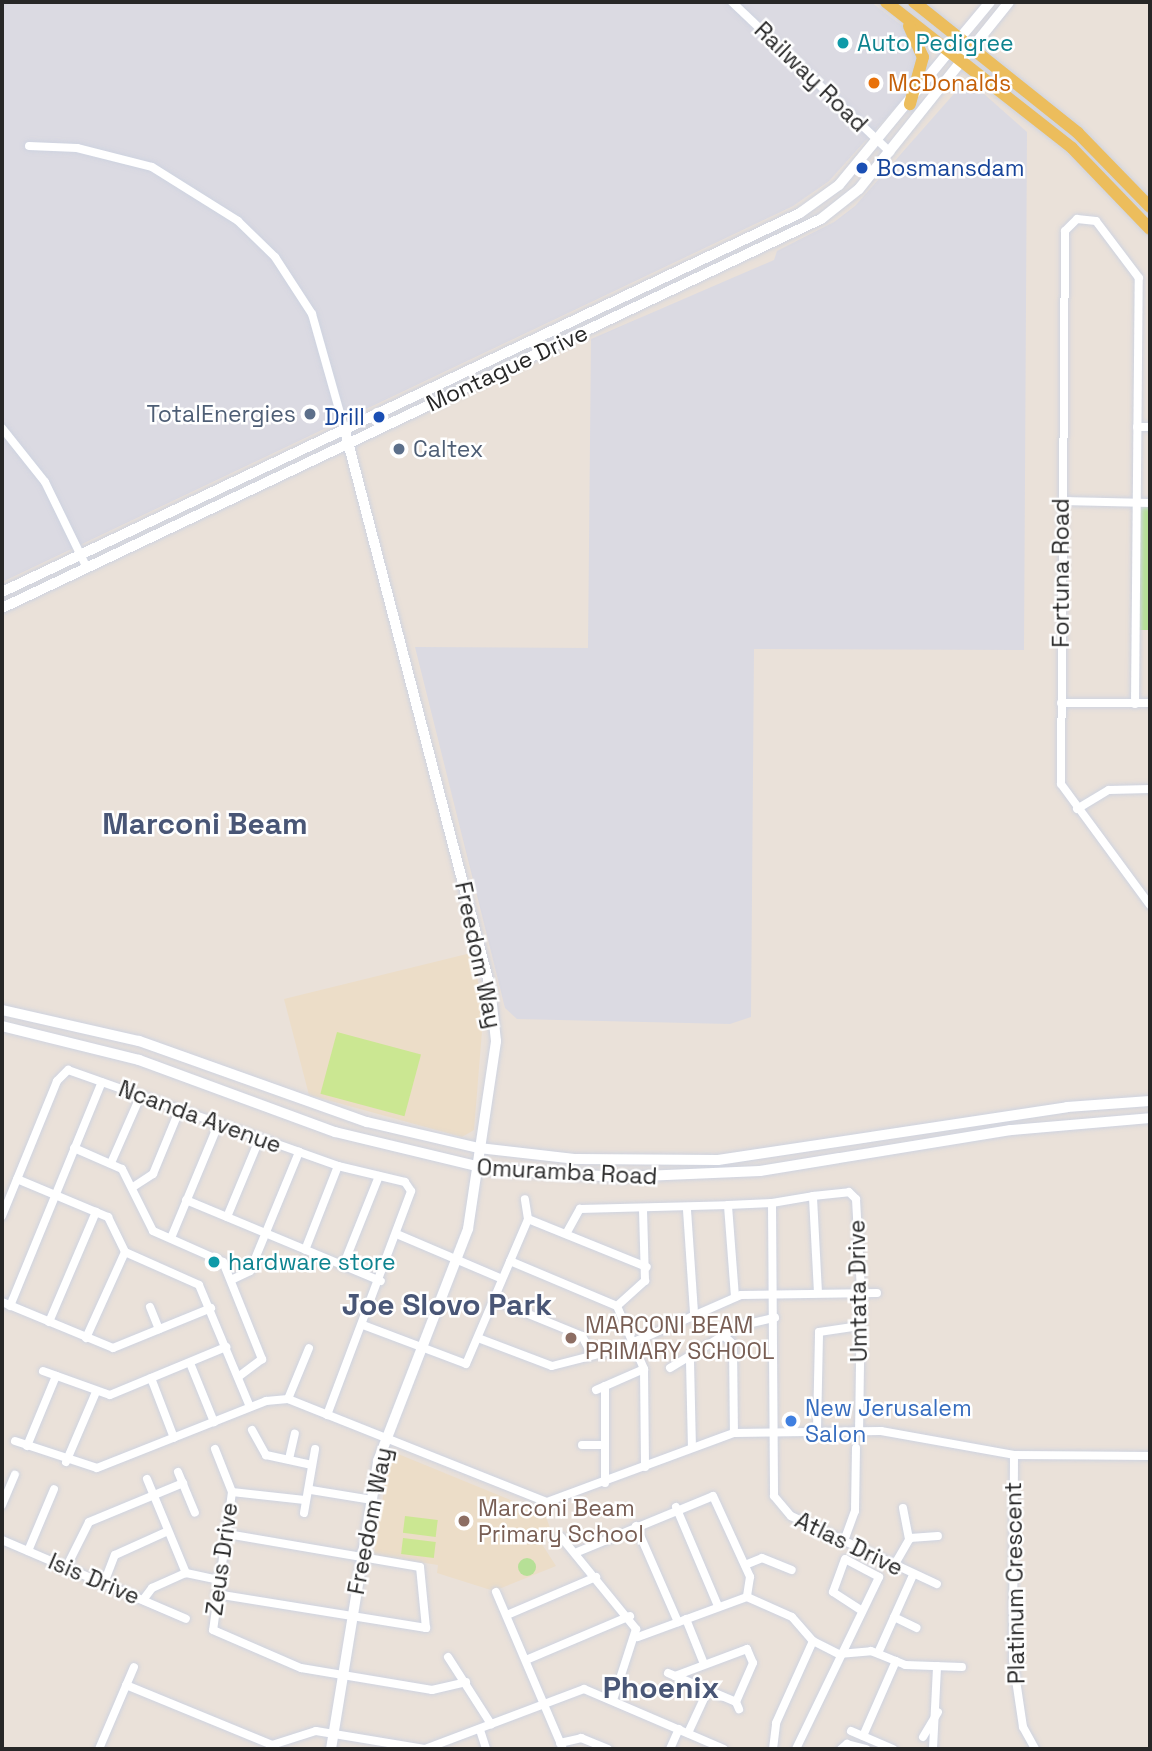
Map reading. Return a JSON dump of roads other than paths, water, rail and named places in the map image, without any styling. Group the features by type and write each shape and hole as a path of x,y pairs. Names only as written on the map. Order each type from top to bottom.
{"main road":[{"path":"884,2 949,51 967,55 1150,200"},
{"path":"884,2 921,45 922,68 910,104"},
{"path":"914,2 960,38 967,55 1150,229"},
{"name":"Montague Drive","path":"2,592 344,427 800,213 839,185 910,104 960,38"},
{"name":"Montague Drive","path":"2,608 821,219 845,203 890,152 967,55"},
{"path":"1127,180 1150,206"},
{"name":"Omuramba Road","path":"2,1010 139,1041 309,1106 479,1147 601,1160 718,1160 1066,1107 1150,1101"},
{"name":"Omuramba Road","path":"2,1026 139,1060 335,1132 476,1168 620,1177 719,1175 1010,1130 1150,1118"}],"street":[{"name":"Railway Road","path":"732,2 890,152"},
{"path":"960,38 990,2"},
{"path":"967,55 1009,2"},
{"path":"29,146 77,148 152,167 238,221 275,257 312,314 344,427"},
{"name":"Fortuna Road","path":"1136,427 1138,273 1096,221 1077,219 1065,231 1061,784 1150,905"},
{"name":"Freedom Way","path":"331,1749 362,1557 385,1438 420,1347 459,1258 495,1054 492,997 344,427"},
{"path":"1135,704 1136,427 1150,427"},
{"path":"2,428 45,481 88,568"},
{"path":"1062,501 1150,503"},
{"path":"1061,704 1150,704"},
{"path":"1077,809 1109,790 1150,789"},
{"name":"Ncanda Avenue","path":"17,1179 61,1074 102,1082 338,1166 405,1182 411,1191 399,1235"},
{"path":"102,1082 56,1196 6,1304 86,1338 117,1348 211,1308"},
{"path":"111,1163 140,1097"},
{"path":"133,1187 153,1174 179,1111"},
{"path":"171,1238 218,1125"},
{"path":"227,1217 259,1140"},
{"path":"74,1148 111,1163 133,1187 151,1228 220,1259 262,1359 238,1377"},
{"path":"231,1280 250,1271 299,1152"},
{"path":"305,1250 338,1166"},
{"path":"343,1266 379,1176"},
{"path":"2,1216 17,1179 96,1212 113,1222 125,1252 195,1282 211,1308 250,1407"},
{"name":"Umtata Drive","path":"813,1196 853,1194 861,1292 859,1431"},
{"path":"566,1234 580,1209 687,1210 772,1203 813,1196 818,1293"},
{"path":"363,1325 465,1364 528,1219 525,1199"},
{"path":"186,1200 381,1281"},
{"path":"772,1203 775,1293 773,1430"},
{"path":"729,1205 735,1297"},
{"path":"617,1306 639,1293 647,1267 643,1209"},
{"path":"687,1210 694,1314"},
{"path":"49,1322 96,1212"},
{"path":"528,1219 647,1267"},
{"path":"327,1416 399,1235 459,1258 502,1279"},
{"path":"86,1338 125,1252"},
{"path":"510,1261 617,1306 644,1368 646,1467"},
{"path":"478,1338 547,1366 590,1351 634,1342 735,1297 775,1293 877,1293"},
{"path":"494,1300 583,1336 590,1351"},
{"path":"150,1307 159,1329"},
{"path":"670,1368 690,1361 723,1335 775,1318"},
{"path":"817,1430 819,1332 860,1326"},
{"path":"723,1335 733,1344 734,1433"},
{"path":"43,1371 110,1395 226,1348"},
{"path":"288,1399 309,1348"},
{"path":"690,1361 692,1447"},
{"path":"190,1363 214,1422"},
{"path":"596,1390 644,1368"},
{"path":"27,1446 56,1376"},
{"path":"151,1378 174,1438"},
{"path":"605,1483 606,1386"},
{"path":"66,1462 96,1392"},
{"path":"15,1441 66,1462 97,1468 250,1407 288,1399 536,1501 560,1502 692,1447 734,1433 773,1430 859,1431 1014,1455 1150,1456"},
{"path":"252,1430 266,1455 312,1465"},
{"name":"Atlas Drive","path":"773,1430 778,1504 844,1541 913,1574 878,1653"},
{"path":"289,1460 295,1434"},
{"path":"582,1445 605,1445"},
{"path":"844,1541 855,1511 856,1448"},
{"name":"Zeus Drive","path":"215,1449 232,1492 213,1630 295,1667 343,1675"},
{"path":"304,1513 305,1500 311,1490 315,1449"},
{"name":"Platinum Crescent","path":"1014,1455 1013,1660 1023,1727 1035,1749"},
{"path":"178,1472 195,1513"},
{"path":"2,1505 15,1475"},
{"path":"146,1479 186,1573"},
{"path":"66,1568 85,1526 183,1483"},
{"path":"28,1551 54,1489"},
{"path":"311,1490 372,1500"},
{"path":"232,1492 305,1500"},
{"path":"575,1553 676,1507 705,1496 717,1499 751,1581 747,1597"},
{"path":"676,1507 718,1606"},
{"path":"895,1564 909,1539 903,1507"},
{"path":"636,1526 705,1664"},
{"path":"104,1583 119,1552 168,1531"},
{"path":"216,1594 426,1628 420,1567 226,1534"},
{"path":"909,1539 938,1536"},
{"path":"561,1537 630,1615 638,1637 613,1700"},
{"name":"Isis Drive","path":"2,1540 186,1619"},
{"path":"745,1565 762,1558 792,1570"},
{"path":"796,1749 859,1609 880,1576 845,1559 833,1592 859,1609"},
{"path":"144,1600 152,1588 186,1573 218,1580"},
{"path":"913,1574 937,1584"},
{"path":"507,1615 596,1577"},
{"path":"496,1592 561,1746 581,1738 608,1749"},
{"path":"638,1637 747,1597 792,1617 813,1641 839,1654 878,1653 896,1661 962,1667"},
{"path":"526,1660 630,1615"},
{"path":"894,1617 917,1628"},
{"path":"773,1749 776,1723 813,1641"},
{"path":"737,1649 751,1651 753,1663 738,1705 671,1674 705,1664 737,1649"},
{"path":"448,1657 492,1724"},
{"path":"863,1737 896,1661"},
{"path":"933,1749 938,1712 937,1666"},
{"path":"99,1749 134,1667"},
{"path":"343,1675 432,1690 466,1682"},
{"path":"126,1685 272,1745 308,1732 333,1732 397,1747 433,1748 584,1689 724,1749"},
{"path":"688,1733 708,1690"},
{"path":"923,1737 938,1712"},
{"path":"670,1749 679,1729"},
{"path":"480,1730 486,1749"},
{"path":"851,1731 892,1749"},
{"path":"841,1749 847,1744 866,1749"}],"place":[{"name":"Auto Pedigree","path":"843,43"},
{"name":"McDonalds","path":"874,83"},
{"name":"Bosmansdam","path":"862,168"},
{"name":"TotalEnergies","path":"310,414"},
{"name":"Drill","path":"379,417"},
{"name":"Caltex","path":"399,449"},
{"name":"hardware store","path":"214,1262"},
{"name":"MARCONI BEAM PRIMARY SCHOOL","path":"571,1338"},
{"name":"New Jerusalem Salon","path":"791,1421"},
{"name":"Marconi Beam Primary School","path":"464,1521"}],"district":[{"name":"Marconi Beam","path":"205,824"},
{"name":"Joe Slovo Park","path":"447,1305"},
{"name":"Phoenix","path":"661,1688"}]}
